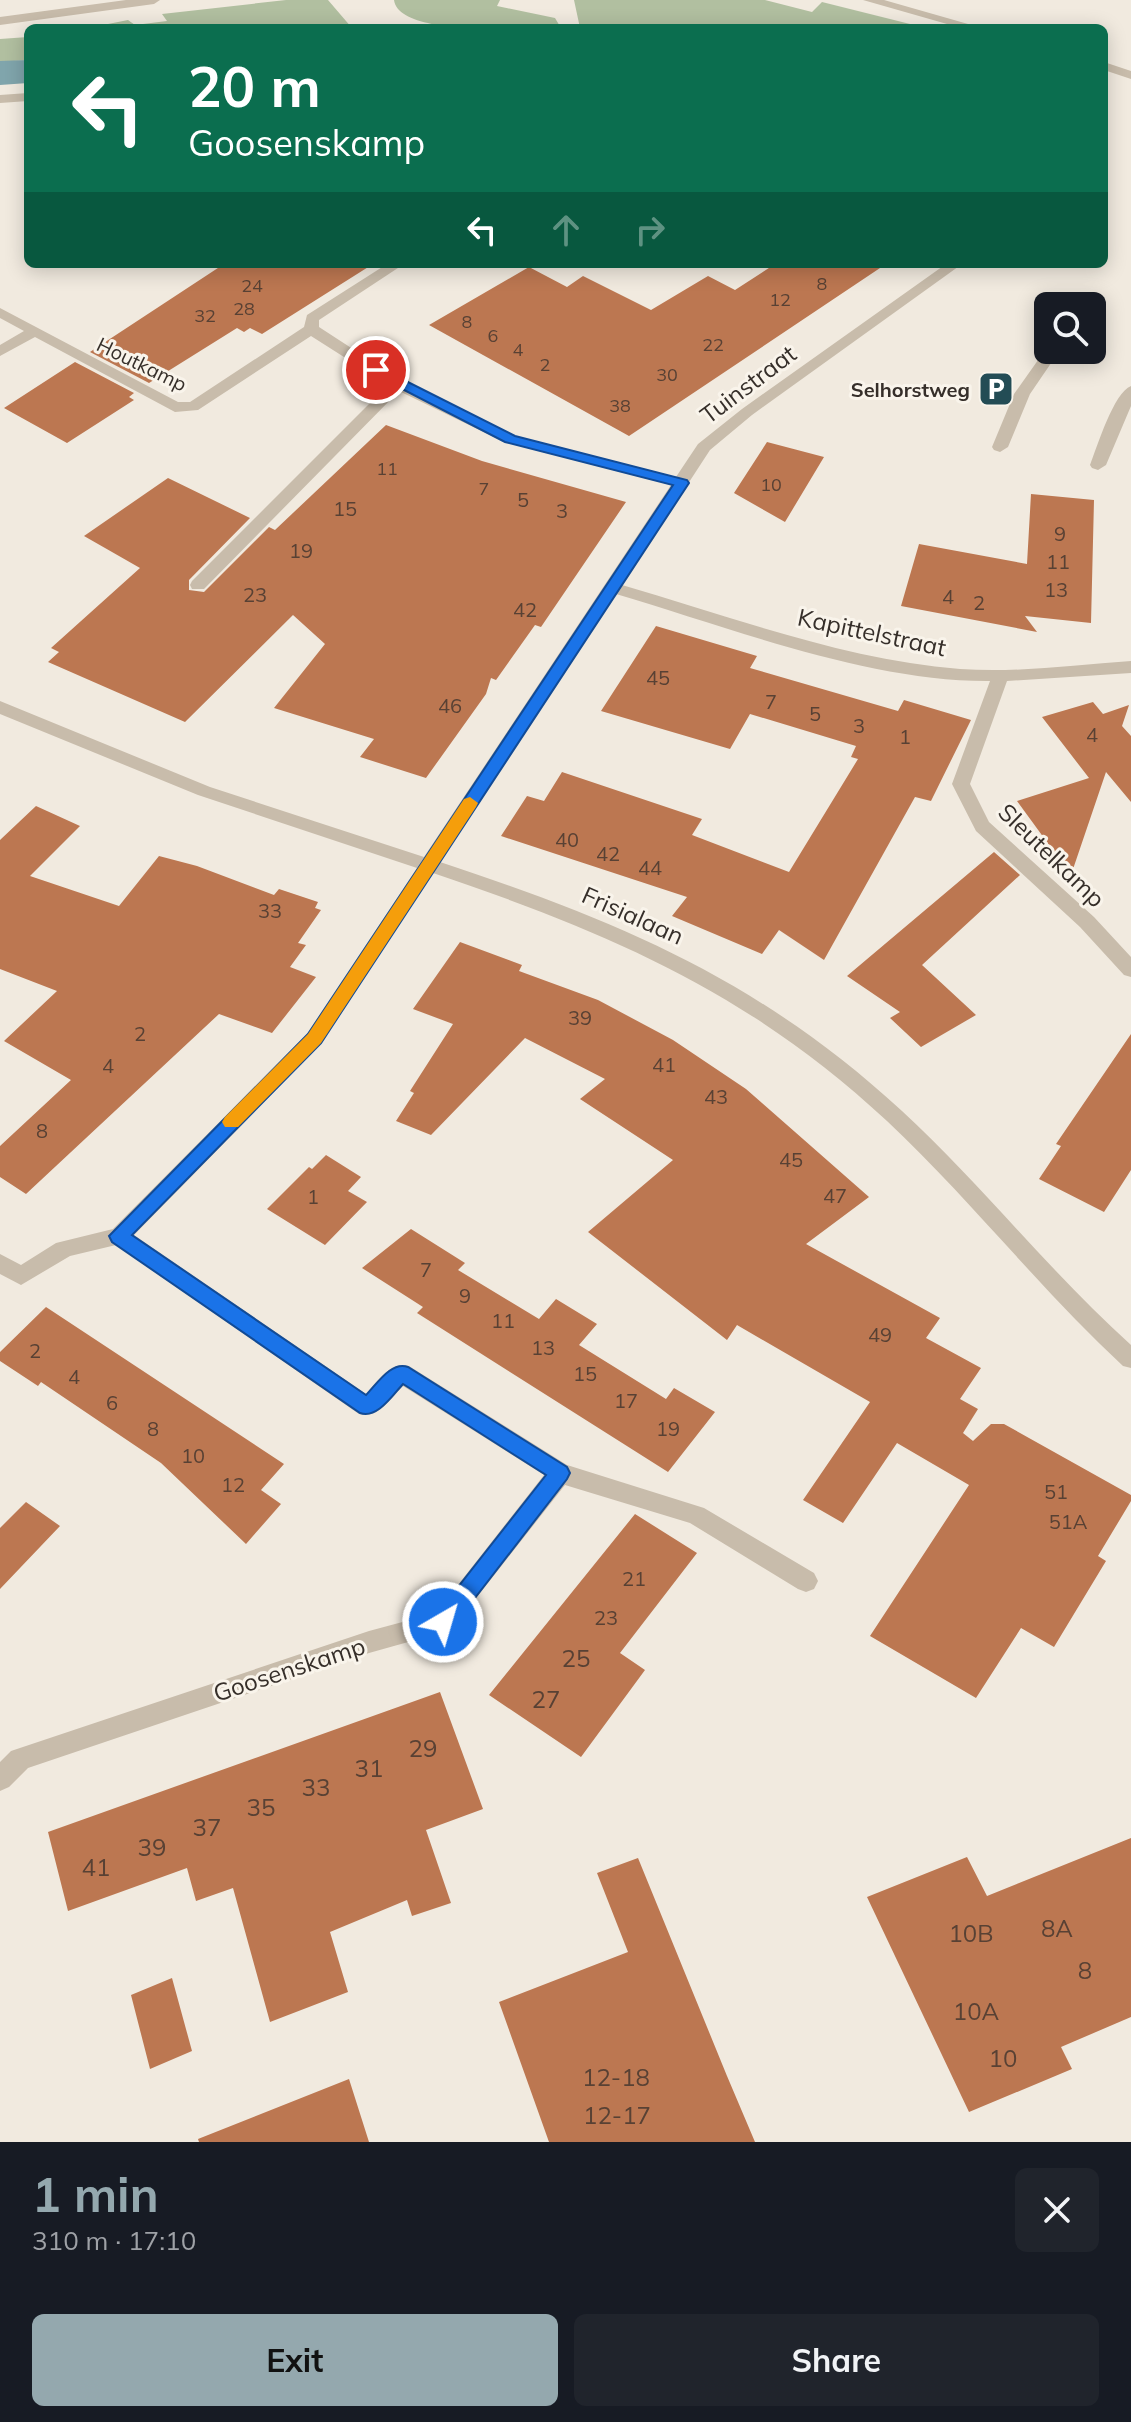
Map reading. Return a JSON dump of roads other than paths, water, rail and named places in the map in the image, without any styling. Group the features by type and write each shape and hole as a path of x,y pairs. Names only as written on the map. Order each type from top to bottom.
{"street":[{"path":"0,10 72,0"},
{"path":"0,21 154,0"},
{"path":"869,0 961,24"},
{"path":"1108,67 1131,75"},
{"path":"0,99 24,97"},
{"name":"Houtkamp","path":"0,312 175,407 193,407 311,329 312,318 391,268"},
{"name":"Tuinstraat","path":"119,1236 314,1039 704,447 949,268"},
{"path":"311,329 397,384 510,439 682,483"},
{"path":"0,351 34,331"},
{"path":"1000,447 1022,394 1042,364"},
{"path":"198,585 397,384"},
{"path":"1098,465 1113,425 1131,391"},
{"name":"Kapittelstraat","path":"611,587 820,649 937,673 1001,675 1131,667"},
{"name":"Sleutelkamp","path":"1001,675 961,784 982,826 1087,922 1131,970"},
{"name":"Frisialaan","path":"0,707 203,791 430,865 584,920 710,981 793,1032 849,1075 989,1210 1068,1299 1131,1359"},
{"path":"0,1263 21,1276 64,1249 119,1236 367,1407 401,1373 560,1473 696,1515 806,1581"},
{"name":"Goosenskamp","path":"0,1779 20,1759 369,1642 443,1622 560,1473"}],"water":[{"path":"24,60 24,83 0,85 0,61"}],"place":[{"name":"Selhorstweg","path":"996,389"}]}
